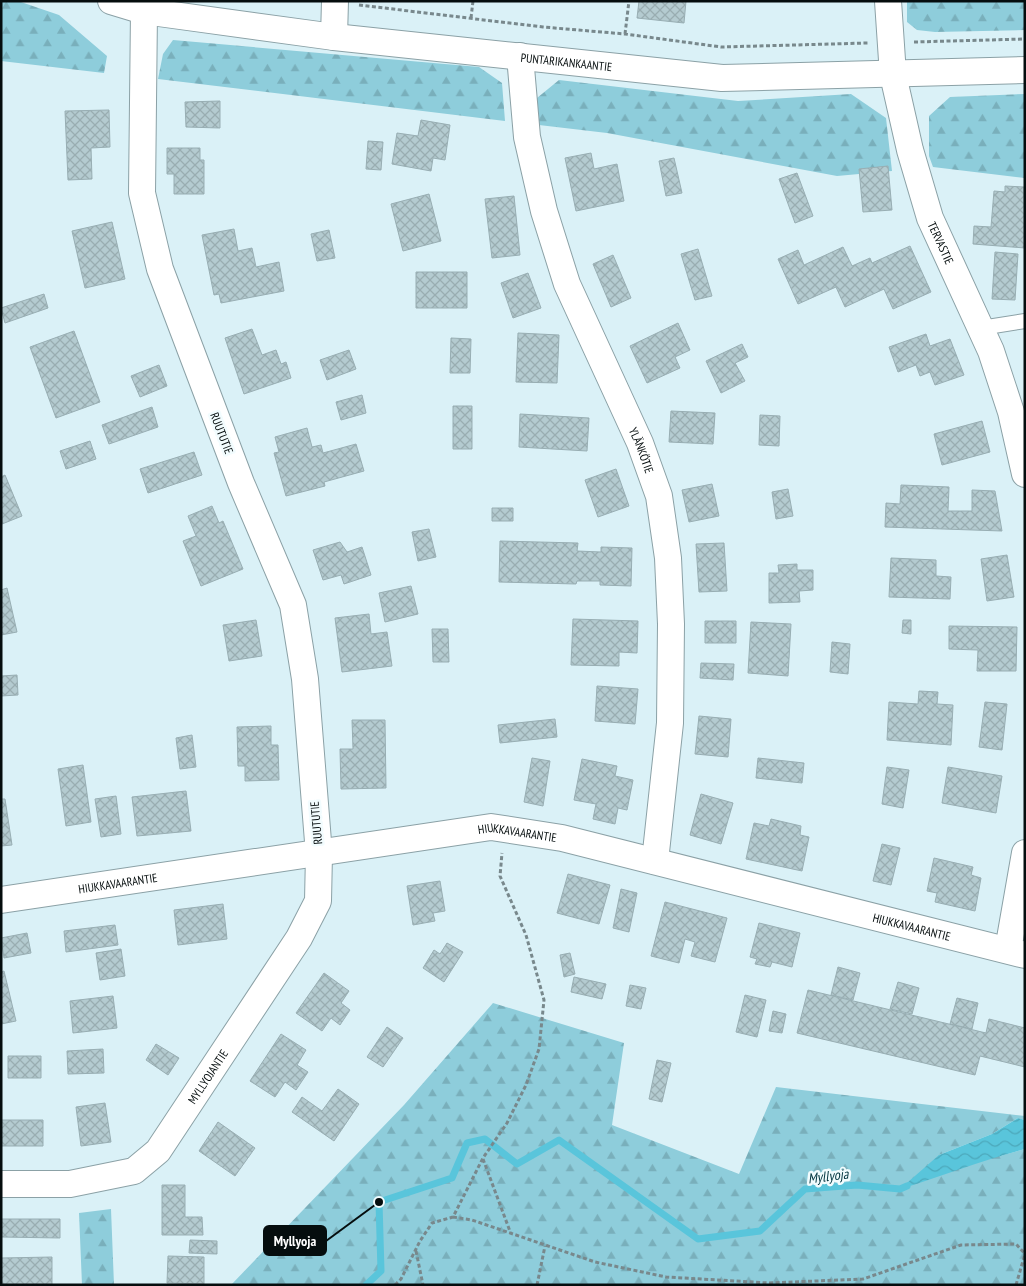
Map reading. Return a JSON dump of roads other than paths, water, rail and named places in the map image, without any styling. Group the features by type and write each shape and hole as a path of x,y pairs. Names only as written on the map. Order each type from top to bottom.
{"street":[{"name":"PUNTARIKANKAANTIE","path":"111,1 144,11 334,37 722,78 893,75 1025,70"},
{"name":"TERVASTIE","path":"888,1 893,75 910,150 930,218 991,351 1011,412 1025,474"},
{"path":"334,37 335,2"},
{"name":"RUUTUTIE","path":"144,11 142,193 160,269 241,483 293,606 305,679 319,854"},
{"name":"YLÄNKÖTIE","path":"520,56 527,137 555,248 567,284 640,443 659,496 668,558 672,624 671,713 655,861"},
{"name":"HIUKKAVAARANTIE","path":"1,900 491,828 562,838 1016,952"},
{"path":"1016,952 1025,853"},
{"name":"MYLLYOJANTIE","path":"1,1184 70,1184 134,1170 158,1150 299,938 318,901 319,854"}],"lane":[{"path":"981,328 1025,321"}],"water":[{"path":"1018,1118 1025,1120 1025,1149 900,1189 939,1155 992,1134"}],"waterway":[{"name":"Myllyoja","path":"366,1285 381,1271 379,1202 452,1178 467,1143 485,1139 517,1164 559,1140 698,1239 760,1231 805,1189 857,1185 900,1189 907,1186"}],"place":[{"name":"Myllyoja","path":"379,1202"}]}
